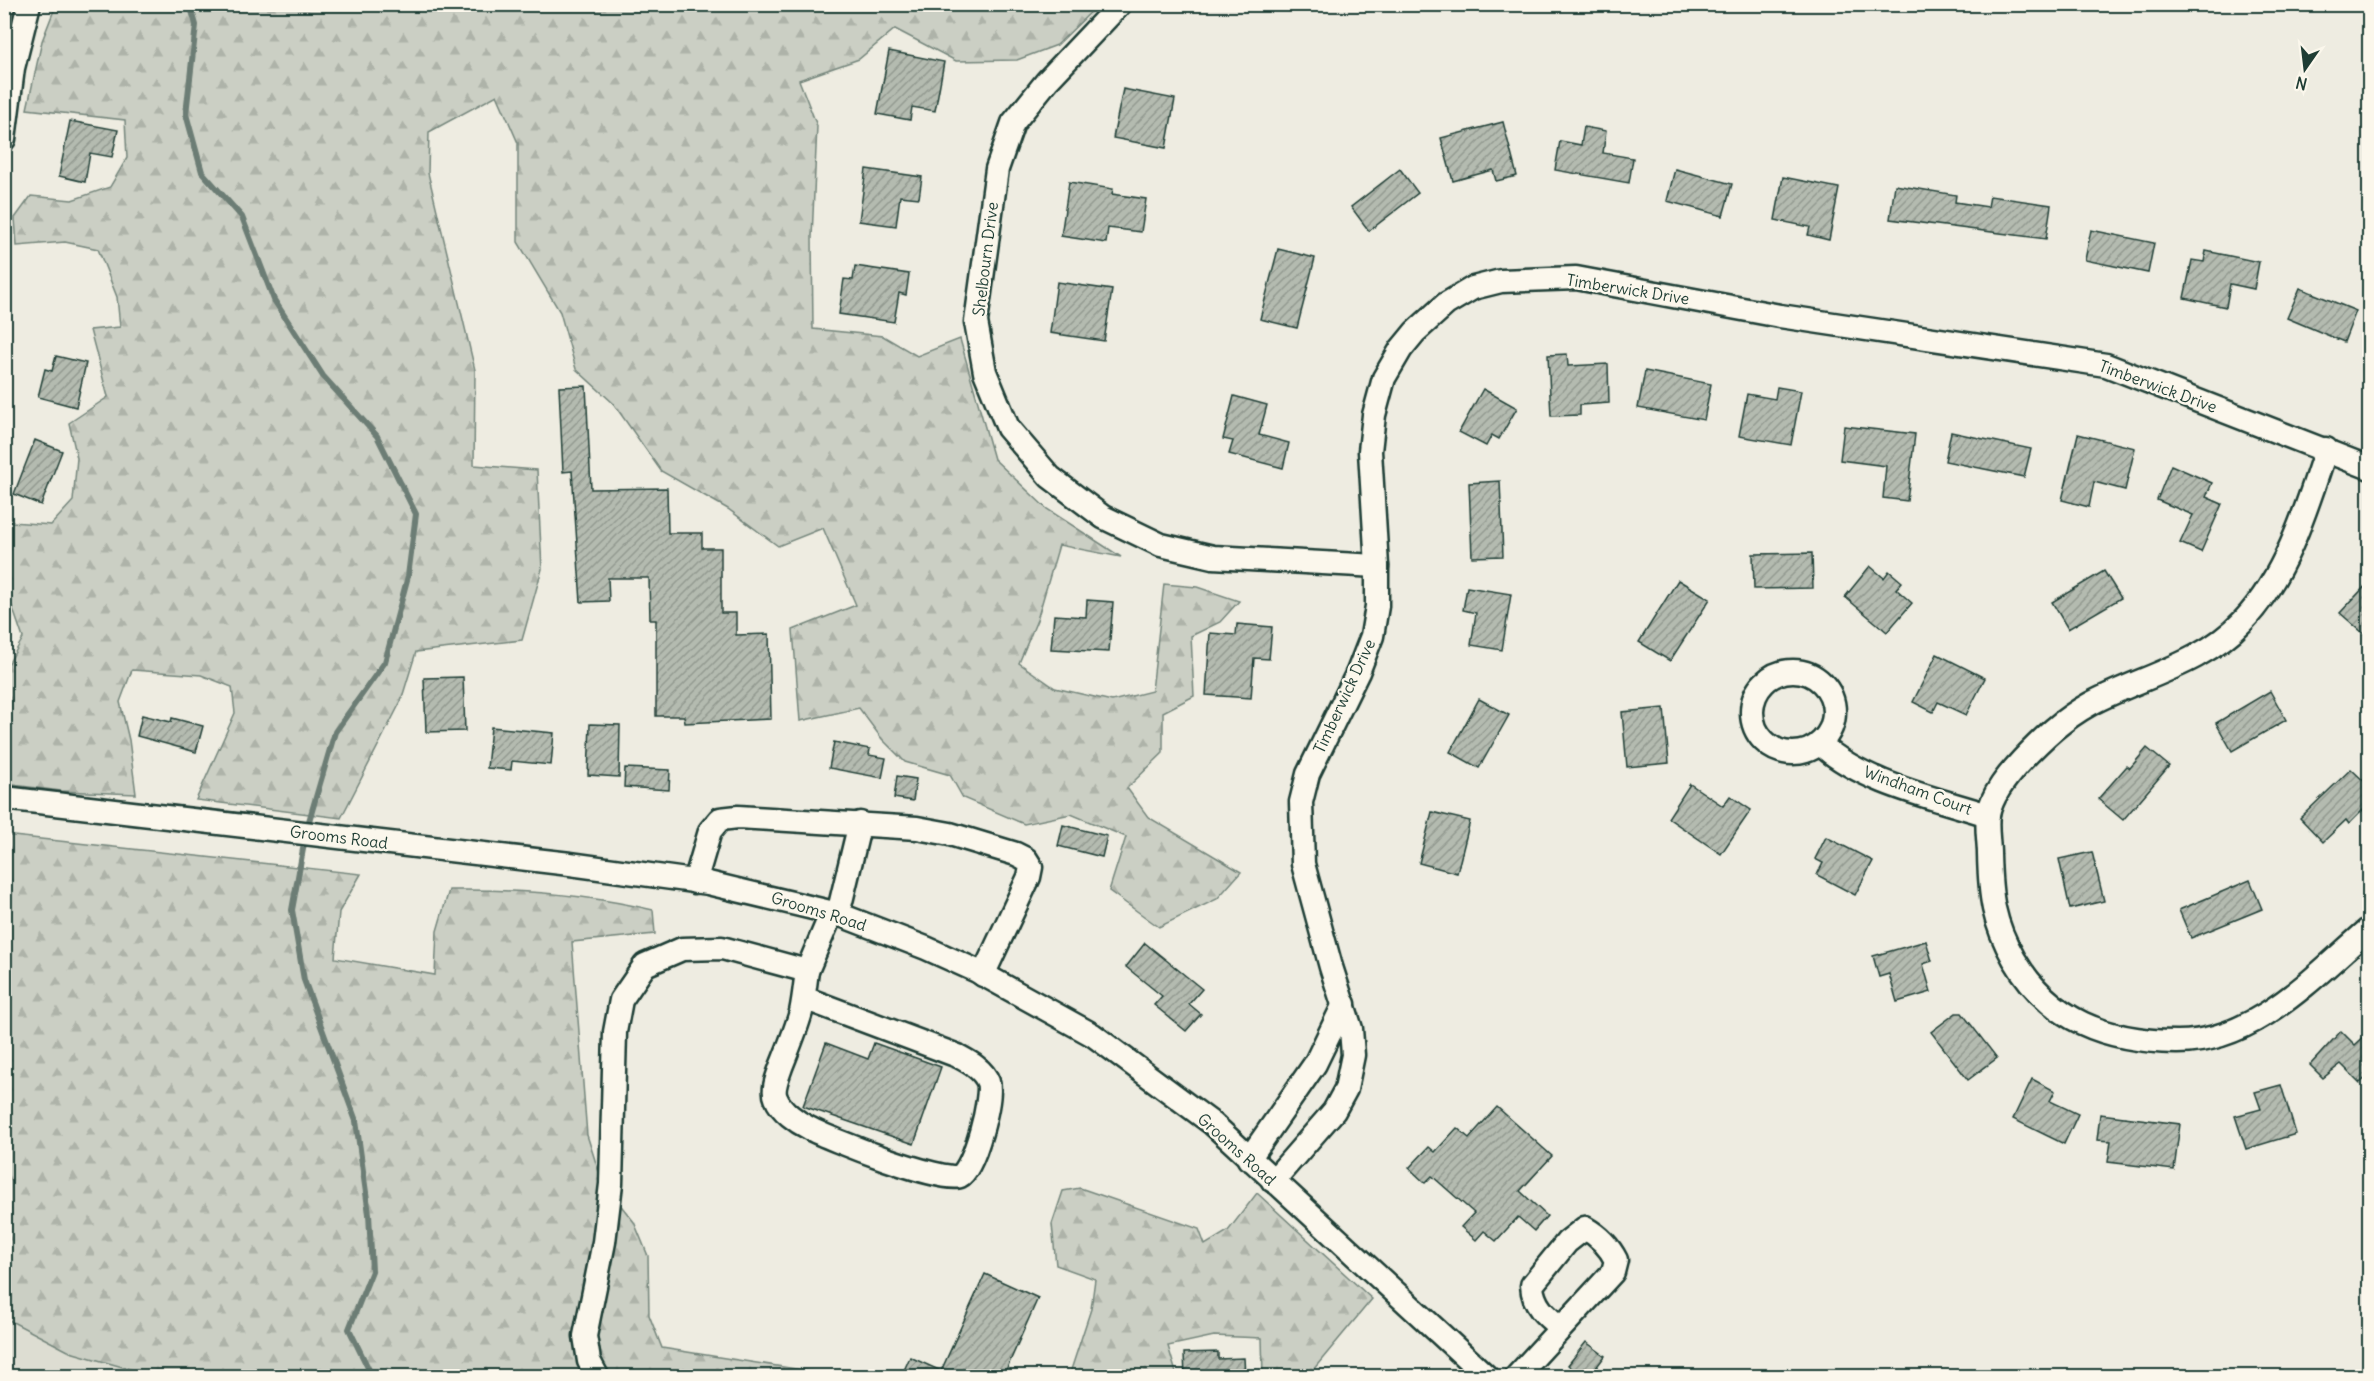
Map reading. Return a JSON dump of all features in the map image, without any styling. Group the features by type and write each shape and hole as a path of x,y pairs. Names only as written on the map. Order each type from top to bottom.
{"street":[{"path":"4,139 13,68 29,4"},
{"name":"Shelbourn Drive","path":"1120,4 1047,81 1012,123 997,169 976,322 985,372 1008,428 1050,477 1103,517 1161,545 1213,557 1377,566"},
{"name":"Timberwick Drive","path":"1272,1181 1334,1112 1346,1089 1353,1055 1351,1029 1331,968 1303,864 1301,802 1308,774 1358,672 1372,636 1377,606 1377,566 1370,451 1374,415 1384,378 1401,349 1415,332 1446,304 1473,288 1500,281 1576,278 1780,316 2106,365 2370,468"},
{"path":"2326,449 2312,492 2290,546 2266,591 2244,620 2223,641 2192,659 2090,704 2050,731 2004,778 1988,815 1990,896 1999,932 2019,968 2054,1008 2086,1027 2122,1038 2202,1041 2252,1024 2300,988 2370,928"},
{"name":"Windham Court","path":"1820,744 1838,760 1901,788 1988,815"},
{"name":"Grooms Road","path":"4,798 570,864 695,882 747,891 835,913 926,948 983,975 1093,1035 1213,1124 1486,1377"},
{"path":"695,882 710,831 720,819 738,817 860,823 950,834 1026,859 1031,867 1029,877 983,975"},
{"path":"804,998 958,1056 978,1068 988,1082 988,1098 969,1166 960,1176 948,1179 930,1174 809,1129 784,1110 775,1097 775,1084 801,1013 807,971 835,913 860,823"},
{"path":"597,1377 589,1361 585,1336 604,1242 611,1184 615,1032 621,1000 645,965 682,949 722,948 807,971"},
{"path":"1249,1159 1315,1064 1344,1004"},
{"path":"1517,1377 1562,1328"}],"shaded area":[{"path":"4,1318 70,1352 154,1376 5,1376"}],"green space":[{"path":"56,5 1098,5 1057,45 1017,60 956,61 895,29 859,59 799,80 817,126 812,237 813,329 883,336 917,356 960,339 994,459 1047,509 1121,557 1059,545 1037,620 1019,663 1055,688 1112,701 1152,691 1164,584 1197,587 1239,601 1220,622 1191,636 1194,696 1163,712 1163,753 1127,788 1148,817 1241,872 1217,899 1159,927 1109,891 1126,837 1071,814 1024,824 963,798 950,775 905,762 882,739 859,708 800,721 793,630 856,605 823,528 778,546 728,509 661,471 613,403 576,369 560,312 518,242 518,143 497,95 429,132 428,173 475,370 474,465 537,470 542,569 522,640 416,652 401,701 341,818 196,800 235,713 232,687 201,675 132,670 120,702 129,740 136,794 61,791 5,784 5,670 23,638 12,606 5,596 5,519 12,522 51,525 73,501 77,458 69,423 108,397 90,330 120,327 117,297 98,249 65,242 17,246 15,218 31,196 72,200 110,187 127,158 125,120 27,109 42,41"},
{"path":"4,835 361,874 339,912 335,958 435,975 437,931 449,890 501,890 552,894 602,900 653,910 655,934 572,942 587,1135 602,1182 634,1222 648,1256 649,1315 662,1348 840,1376 154,1376 70,1352 5,1318"},
{"path":"1080,1188 1199,1229 1205,1245 1228,1231 1257,1193 1372,1299 1308,1376 1263,1376 1262,1338 1214,1336 1168,1346 1177,1376 1069,1376 1091,1309 1095,1279 1056,1265 1052,1224 1063,1191"}],"building":[{"path":"889,51 944,62 935,111 912,107 910,120 877,114"},
{"path":"1123,89 1175,99 1166,148 1113,138"},
{"path":"70,121 118,130 112,157 90,153 85,182 59,176"},
{"path":"1503,122 1517,176 1496,181 1493,170 1453,181 1441,138"},
{"path":"1584,127 1606,131 1603,153 1633,158 1629,183 1555,170 1560,141 1581,145"},
{"path":"866,169 922,177 919,198 900,196 896,226 859,221"},
{"path":"1400,169 1418,193 1369,231 1351,207"},
{"path":"1675,169 1732,184 1723,216 1667,201"},
{"path":"1783,177 1839,188 1829,240 1808,235 1810,227 1775,220"},
{"path":"1069,182 1113,189 1112,194 1146,199 1141,232 1108,228 1106,243 1061,236"},
{"path":"1895,185 1956,195 1955,202 1988,207 1990,196 2051,205 2046,239 1890,219"},
{"path":"2091,230 2154,243 2148,273 2085,260"},
{"path":"1278,249 1315,258 1297,328 1260,319"},
{"path":"2206,251 2259,262 2254,289 2230,284 2226,307 2184,298 2192,260 2204,262"},
{"path":"855,266 909,274 906,295 899,293 894,322 839,314 844,279 853,280"},
{"path":"1057,282 1112,290 1104,341 1050,333"},
{"path":"2300,288 2356,311 2344,342 2287,318"},
{"path":"1567,354 1568,366 1608,364 1609,403 1580,405 1580,415 1551,416 1548,355"},
{"path":"56,356 86,363 76,407 38,397 45,369 52,371"},
{"path":"1645,371 1711,384 1704,420 1638,408"},
{"path":"586,386 591,489 667,488 668,533 702,533 702,548 721,548 721,613 736,613 736,635 769,634 771,719 685,723 684,716 656,716 656,620 650,620 649,578 608,578 609,601 581,602 572,471 563,472 559,387"},
{"path":"1777,387 1801,391 1791,445 1739,436 1747,394 1775,399"},
{"path":"1483,389 1517,408 1499,439 1492,435 1486,446 1459,432"},
{"path":"1234,396 1267,405 1259,435 1289,443 1283,468 1229,454 1233,441 1223,439"},
{"path":"1844,426 1915,434 1907,501 1883,498 1886,466 1840,460"},
{"path":"1951,432 2031,449 2024,477 1945,461"},
{"path":"2078,434 2135,448 2125,490 2094,482 2089,507 2062,500"},
{"path":"35,440 62,451 41,505 14,494"},
{"path":"2171,465 2212,483 2206,497 2222,504 2201,552 2180,543 2193,515 2157,500"},
{"path":"1500,481 1503,556 1472,557 1469,483"},
{"path":"1812,553 1813,588 1754,589 1753,554"},
{"path":"1870,566 1884,578 1889,571 1902,582 1896,589 1912,603 1887,632 1845,597"},
{"path":"2104,571 2121,598 2068,629 2052,602"},
{"path":"1678,580 1710,599 1670,661 1639,642"},
{"path":"2370,581 2370,639 2340,613"},
{"path":"1467,587 1511,594 1502,650 1471,645 1476,613 1463,610"},
{"path":"1087,600 1113,602 1109,652 1051,649 1054,615 1086,617"},
{"path":"1237,624 1272,627 1269,659 1254,658 1251,698 1206,695 1210,633 1236,635"},
{"path":"1937,654 1985,678 1966,715 1938,702 1933,712 1913,702"},
{"path":"463,677 465,731 426,732 424,678"},
{"path":"2270,691 2286,720 2232,751 2216,723"},
{"path":"1479,699 1509,715 1479,768 1450,752"},
{"path":"1664,708 1669,763 1627,767 1622,712"},
{"path":"142,715 171,722 172,718 203,726 196,752 137,736"},
{"path":"590,724 620,725 619,777 588,775"},
{"path":"491,727 554,733 551,765 512,761 511,770 487,768"},
{"path":"834,742 870,749 869,755 886,758 882,778 829,768"},
{"path":"2147,748 2169,766 2123,820 2098,799 2127,766 2130,768"},
{"path":"625,768 670,770 669,790 624,787"},
{"path":"2351,769 2370,787 2370,803 2349,824 2346,820 2323,842 2300,818"},
{"path":"897,776 916,779 913,801 894,798"},
{"path":"1690,784 1723,806 1730,796 1751,810 1721,854 1668,818"},
{"path":"1432,812 1470,821 1457,873 1419,863"},
{"path":"1063,825 1107,836 1102,857 1058,846"},
{"path":"1826,837 1873,861 1855,895 1817,875 1823,863 1815,859"},
{"path":"2092,852 2104,901 2070,909 2059,859"},
{"path":"2250,880 2262,909 2191,938 2179,910"},
{"path":"1926,941 1932,961 1923,964 1931,992 1897,1002 1889,974 1879,977 1873,956"},
{"path":"1145,943 1202,989 1189,1004 1201,1014 1186,1031 1154,1005 1162,996 1126,967"},
{"path":"1956,1013 1962,1013 1997,1058 1968,1080 1931,1032"},
{"path":"2341,1031 2355,1045 2370,1031 2370,1074 2360,1083 2341,1064 2323,1078 2310,1065"},
{"path":"826,1043 868,1059 874,1043 941,1067 914,1144 803,1106"},
{"path":"2032,1079 2055,1091 2050,1101 2078,1114 2064,1144 2013,1119"},
{"path":"2281,1085 2296,1134 2246,1149 2235,1116 2261,1109 2255,1092"},
{"path":"1497,1107 1552,1156 1520,1191 1547,1216 1534,1231 1518,1217 1496,1241 1484,1231 1476,1240 1461,1227 1474,1213 1432,1176 1425,1183 1409,1168 1429,1147 1435,1152 1457,1128 1469,1138"},
{"path":"2100,1114 2180,1124 2174,1170 2108,1162 2111,1141 2097,1140"},
{"path":"985,1274 1038,1298 1003,1377 901,1377 910,1357 941,1371"},
{"path":"1586,1342 1605,1356 1589,1377 1583,1377 1568,1365"},
{"path":"1218,1352 1218,1359 1244,1358 1245,1377 1185,1377 1184,1353"}],"waterway":[{"path":"190,4 196,25 186,114 202,172 242,217 274,300 323,376 377,436 416,514 408,576 385,662 335,732 307,828"},
{"path":"305,838 292,910 304,980 356,1121 369,1214 372,1271 349,1329 372,1376"}]}
